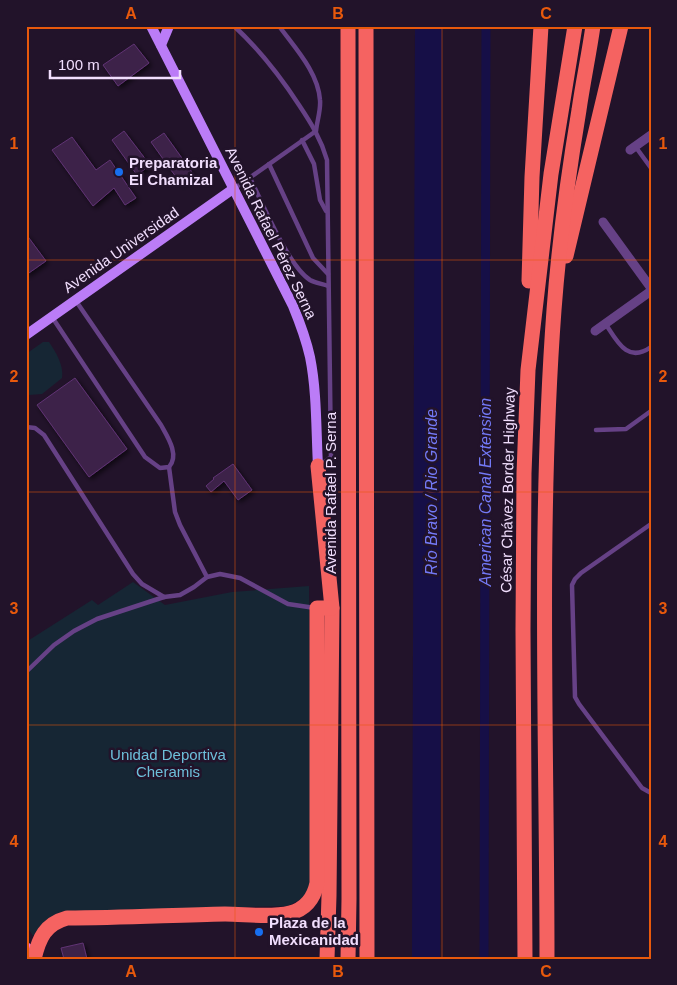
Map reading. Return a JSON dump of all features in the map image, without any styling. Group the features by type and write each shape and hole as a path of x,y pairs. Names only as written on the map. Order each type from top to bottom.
{"highway":[{"name":"Avenida Rafael P. Serna","path":"348,26 348,959"},
{"path":"366,26 366,959"},
{"path":"528,370 532,177 541,26"},
{"name":"César Chávez Border Highway","path":"525,959 523,658 524,464 528,370 551,174 575,26"},
{"path":"547,959 545,616 549,406 561,226 593,26"},
{"path":"554,310 621,26"},
{"path":"609,72 627,26"},
{"path":"318,466 324,608 329,896 327,959"},
{"path":"33,959 38,942 46,930 52,924 67,918 226,914 279,915 296,911 309,902 313,897 317,884 324,608"}],"main road":[{"name":"Avenida Rafael Pérez Serna","path":"151,26 293,306 305,336 314,386 318,466"},
{"path":"162,45 168,26"},
{"name":"Avenida Universidad","path":"26,335 233,189"},
{"path":"26,948 33,959"}],"street":[{"path":"632,148 651,135"},
{"path":"595,331 651,290 603,222"}],"lane":[{"path":"234,26 252,42 278,73 316,131 323,145 327,160 331,457 318,466"},
{"path":"233,189 316,131 320,101 316,83 306,63 279,26"},
{"path":"302,140 314,164 320,200 327,213"},
{"path":"632,148 651,168"},
{"path":"269,164 313,258 328,274"},
{"path":"250,178 286,250 300,270 310,280 328,286"},
{"path":"76,301 161,424 169,440 174,456 169,467 175,512 207,577"},
{"path":"52,317 145,457 160,468 169,467"},
{"path":"605,323 621,346 630,353 638,354 651,347"},
{"path":"596,430 626,429 651,411"},
{"path":"26,427 35,428 44,435 133,574 142,584 164,597"},
{"path":"651,524 581,574 572,585 574,686 578,704 642,788 651,793"},
{"path":"26,672 54,645 74,631 98,619 164,597 180,594 194,587 207,577 220,574 240,578 288,604 324,608"}],"green space":[{"path":"43,342 49,342 57,355 61,364 62,378 42,394 29,395 26,391 26,354"},
{"name":"Unidad Deportiva Cheramis","path":"133,582 165,605 232,592 309,586 311,884 302,898 287,906 64,911 46,921 33,936 26,925 26,642 92,600 98,605"}],"water":[{"name":"Río Bravo / Rio Grande","path":"415,26 442,26 440,959 412,959"}],"building":[{"path":"134,44 149,63 118,86 103,65"},
{"path":"124,131 150,165 137,175 112,140"},
{"path":"164,133 194,175 181,184 151,142"},
{"path":"72,137 96,170 110,160 136,198 125,205 114,188 93,206 52,150"},
{"path":"26,234 46,261 26,275"},
{"path":"75,378 127,449 89,477 37,405"},
{"path":"233,464 252,490 238,500 224,481 211,492 206,486 213,478"},
{"path":"83,943 87,959 64,959 61,948"}],"waterway":[{"name":"American Canal Extension","path":"484,959 486,26"}],"place":[{"name":"Preparatoria El Chamizal","path":"119,172"},
{"name":"Plaza de la Mexicanidad","path":"259,932"}]}
